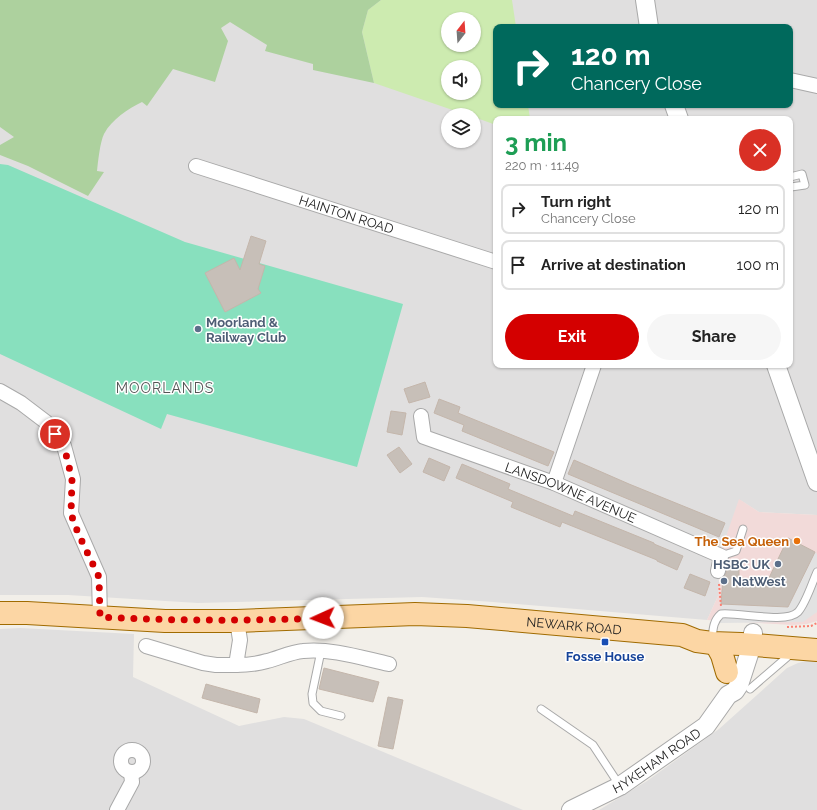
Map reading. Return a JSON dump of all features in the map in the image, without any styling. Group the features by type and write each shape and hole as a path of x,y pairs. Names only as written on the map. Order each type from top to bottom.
{"main road":[{"name":"NEWARK ROAD","path":"0,614 27,613 164,621 237,621 415,614 467,616 682,635 699,630 807,649"},
{"path":"715,633 727,672"},
{"name":"NEWARK ROAD","path":"747,639 817,634"}],"street":[{"path":"645,0 649,24"},
{"path":"793,81 817,86"},
{"name":"HAINTON ROAD","path":"196,166 493,261"},
{"path":"554,483 593,368"},
{"path":"777,368 817,482"},
{"path":"0,391 21,402 46,422 64,446 72,479 71,514 78,533 99,577 100,617"},
{"name":"LANSDOWNE AVENUE","path":"421,416 424,437 554,483 721,556"},
{"path":"718,571 721,556"},
{"path":"236,665 240,640 237,621"},
{"path":"728,695 724,689 727,672 732,665 734,657 747,639"},
{"name":"HYKEHAM ROAD","path":"576,809 620,786 706,726 728,695 735,691 739,685 747,639"},
{"path":"146,646 216,665 267,662 301,651 331,652 389,664"},
{"path":"117,810 132,782 131,772"}],"lane":[{"path":"793,176 802,174 805,185 793,187"},
{"path":"721,556 736,551 743,529"},
{"path":"715,633 791,616 797,613 802,606 817,572"},
{"path":"750,689 763,672 807,649"},
{"path":"322,651 312,694 313,703 321,712 341,716"},
{"path":"541,709 593,745 620,786"}],"path":[{"path":"715,633 718,571"}],"shaded area":[{"path":"0,0 817,0 817,515 759,512 740,500 722,548 718,596 707,620 422,597 198,603 68,595 0,595"},
{"path":"739,499 759,512 817,515 817,621 807,624 793,625 707,620 718,596 722,548"},
{"path":"815,552 817,554 817,612 803,622 718,623 721,604 788,607"},
{"path":"20,628 134,634 133,677 239,726 284,717 304,719 523,810 0,810 0,629"},
{"path":"817,659 817,810 599,810 647,781 719,729 787,668 798,663"}],"green space":[{"path":"0,0 381,0 368,10 362,32 374,83 313,70 313,64 265,51 267,45 230,22 221,28 228,41 215,82 173,69 147,106 142,102 126,111 111,124 104,134 99,152 97,171 104,172 88,196 28,166 0,155 0,145 14,137 0,127"},
{"path":"381,0 512,0 516,24 493,24 493,108 528,108 530,116 493,116 493,124 481,120 481,108 447,108 374,83 362,32 368,10"},
{"name":"Moorland & Railway Club","path":"0,164 8,165 185,242 403,304 357,467 167,414 161,429 0,354"}],"building":[{"path":"251,236 266,241 259,264 265,266 258,289 261,293 225,312 205,273 234,258 240,270"},
{"path":"425,382 430,397 409,403 404,389"},
{"path":"439,399 460,407 458,413 554,452 548,466 462,431 464,425 434,413"},
{"path":"391,411 406,413 402,435 387,432"},
{"path":"399,447 412,464 400,473 387,455"},
{"path":"429,458 450,467 444,481 423,472"},
{"path":"574,460 725,523 719,537 568,474"},
{"path":"462,464 510,484 508,489 573,516 575,511 683,556 677,570 657,560 562,522 560,527 511,507 513,502 456,478"},
{"path":"788,538 815,552 788,607 721,604 723,577 726,573 728,564 739,565 739,578 768,580"},
{"path":"690,574 710,582 705,596 684,588"},
{"path":"324,668 379,682 373,702 319,689"},
{"path":"206,684 260,699 257,713 202,698"},
{"path":"388,697 403,700 393,749 378,746"}],"place":[{"name":"Moorland & Railway Club","path":"198,329"},
{"name":"The Sea Queen","path":"797,541"},
{"name":"HSBC UK","path":"778,564"},
{"name":"NatWest","path":"724,581"},
{"name":"Fosse House","path":"605,642"}],"district":[{"name":"MOORLANDS","path":"165,388"}],"route":[{"path":"55,434 64,446 72,479 71,514 78,533 99,577 100,617 164,621 237,621 323,618"}]}
